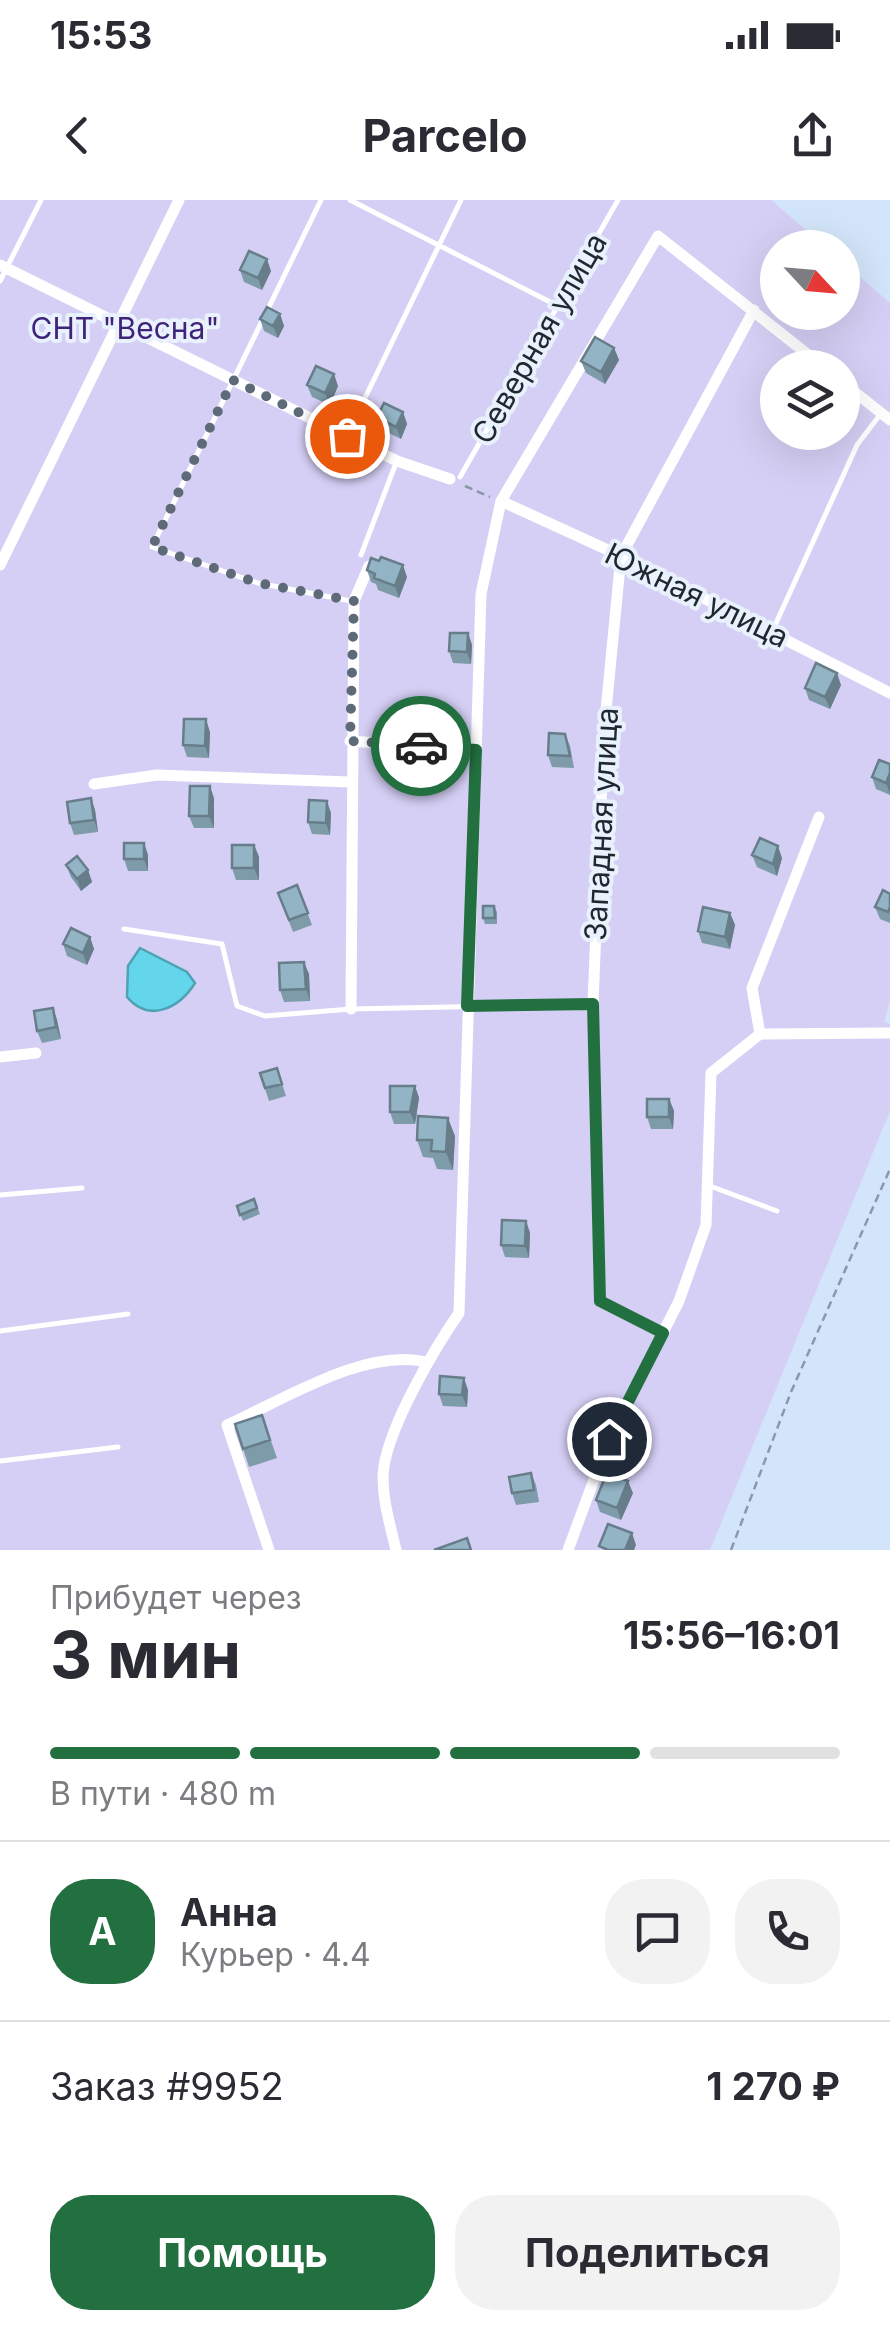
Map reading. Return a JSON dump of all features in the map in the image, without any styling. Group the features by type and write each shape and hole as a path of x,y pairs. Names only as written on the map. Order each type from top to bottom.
{"street":[{"path":"0,565 179,200"},
{"path":"396,1550 386,1502 384,1465 426,1362 459,1312 481,594 501,501 658,236 803,350"},
{"path":"2,272 397,460 455,478"},
{"name":"Западная улица","path":"663,1333 600,1301 593,1004 604,731 620,556 754,310"},
{"path":"860,396 886,416"},
{"name":"Южная улица","path":"501,501 620,556 890,693"},
{"path":"352,1009 350,741 354,601 365,560"},
{"path":"350,741 476,750"},
{"path":"94,784 157,775 350,782"},
{"path":"760,1034 752,988 819,817"},
{"path":"568,1550 609,1439 663,1333 706,1224 711,1073 760,1034 889,1029"},
{"path":"0,1058 36,1053"},
{"path":"269,1550 227,1424 357,1367 401,1356 426,1362"}],"lane":[{"path":"2,272 41,200"},
{"path":"321,200 152,547 258,583 354,601"},
{"path":"350,200 556,305"},
{"path":"347,436 462,200"},
{"name":"Северная улица","path":"455,478 618,200"},
{"path":"772,632 858,445 886,416"},
{"path":"365,560 397,460"},
{"path":"124,929 222,944 237,1006 266,1016 352,1009 593,1004"},
{"path":"710,1186 777,1211"},
{"path":"0,1195 82,1188"},
{"path":"0,1331 128,1314"},
{"path":"0,1460 118,1447"}],"path":[{"path":"455,478 501,501"},
{"path":"731,1550 791,1392 890,1169"}],"green space":[{"name":"СНТ \"Весна\"","path":"0,200 771,200 806,230 760,230 760,330 860,330 860,277 890,303 890,1001 884,1022 890,1024 890,1111 710,1550 0,1550"}],"water":[{"path":"140,948 187,972 195,983 173,1005 145,1010 127,997 128,966"}],"building":[{"path":"249,251 267,259 258,278 240,270"},
{"path":"267,307 280,314 273,326 260,319"},
{"path":"595,337 614,348 601,372 581,361"},
{"path":"316,366 334,374 325,393 307,385"},
{"path":"384,403 403,412 396,427 377,417"},
{"path":"381,557 403,565 395,586 374,578 375,574 367,570 371,558 379,561"},
{"path":"450,633 468,633 467,652 449,651"},
{"path":"816,663 837,673 825,697 805,688"},
{"path":"184,719 206,719 205,746 183,745"},
{"path":"549,733 565,734 570,756 548,755"},
{"path":"879,760 890,764 886,783 872,777"},
{"path":"190,786 210,786 209,816 189,816"},
{"path":"91,798 94,820 70,823 67,802"},
{"path":"309,800 327,801 326,823 308,822"},
{"path":"760,838 778,846 773,864 752,855"},
{"path":"124,843 144,843 144,859 124,859"},
{"path":"232,845 254,845 254,868 232,868"},
{"path":"77,856 88,870 77,879 66,865"},
{"path":"297,885 308,913 289,920 278,893"},
{"path":"883,890 890,894 888,912 875,907"},
{"path":"483,906 494,906 495,918 483,918"},
{"path":"703,907 730,913 725,937 698,931"},
{"path":"71,928 90,937 83,953 63,944"},
{"path":"304,962 306,989 280,990 279,963"},
{"path":"53,1008 56,1027 37,1031 34,1011"},
{"path":"277,1068 282,1084 265,1088 260,1073"},
{"path":"390,1086 415,1086 410,1112 390,1112"},
{"path":"647,1099 669,1099 669,1117 647,1117"},
{"path":"418,1116 448,1118 446,1152 431,1151 432,1140 417,1140"},
{"path":"254,1199 257,1208 240,1215 237,1206"},
{"path":"502,1220 526,1221 525,1246 501,1245"},
{"path":"440,1376 464,1378 462,1395 439,1394"},
{"path":"262,1415 270,1440 243,1449 235,1424"},
{"path":"607,1472 628,1481 617,1508 596,1500"},
{"path":"531,1473 534,1490 512,1493 509,1477"},
{"path":"608,1524 632,1533 625,1550 599,1546"},
{"path":"467,1538 471,1550 434,1550"}],"way so far":[{"path":"347,436 233,380 152,547 258,583 354,601 350,741 421,746"}],"route":[{"path":"421,746 476,750 467,1006 593,1004 600,1301 663,1333 609,1439"}]}
